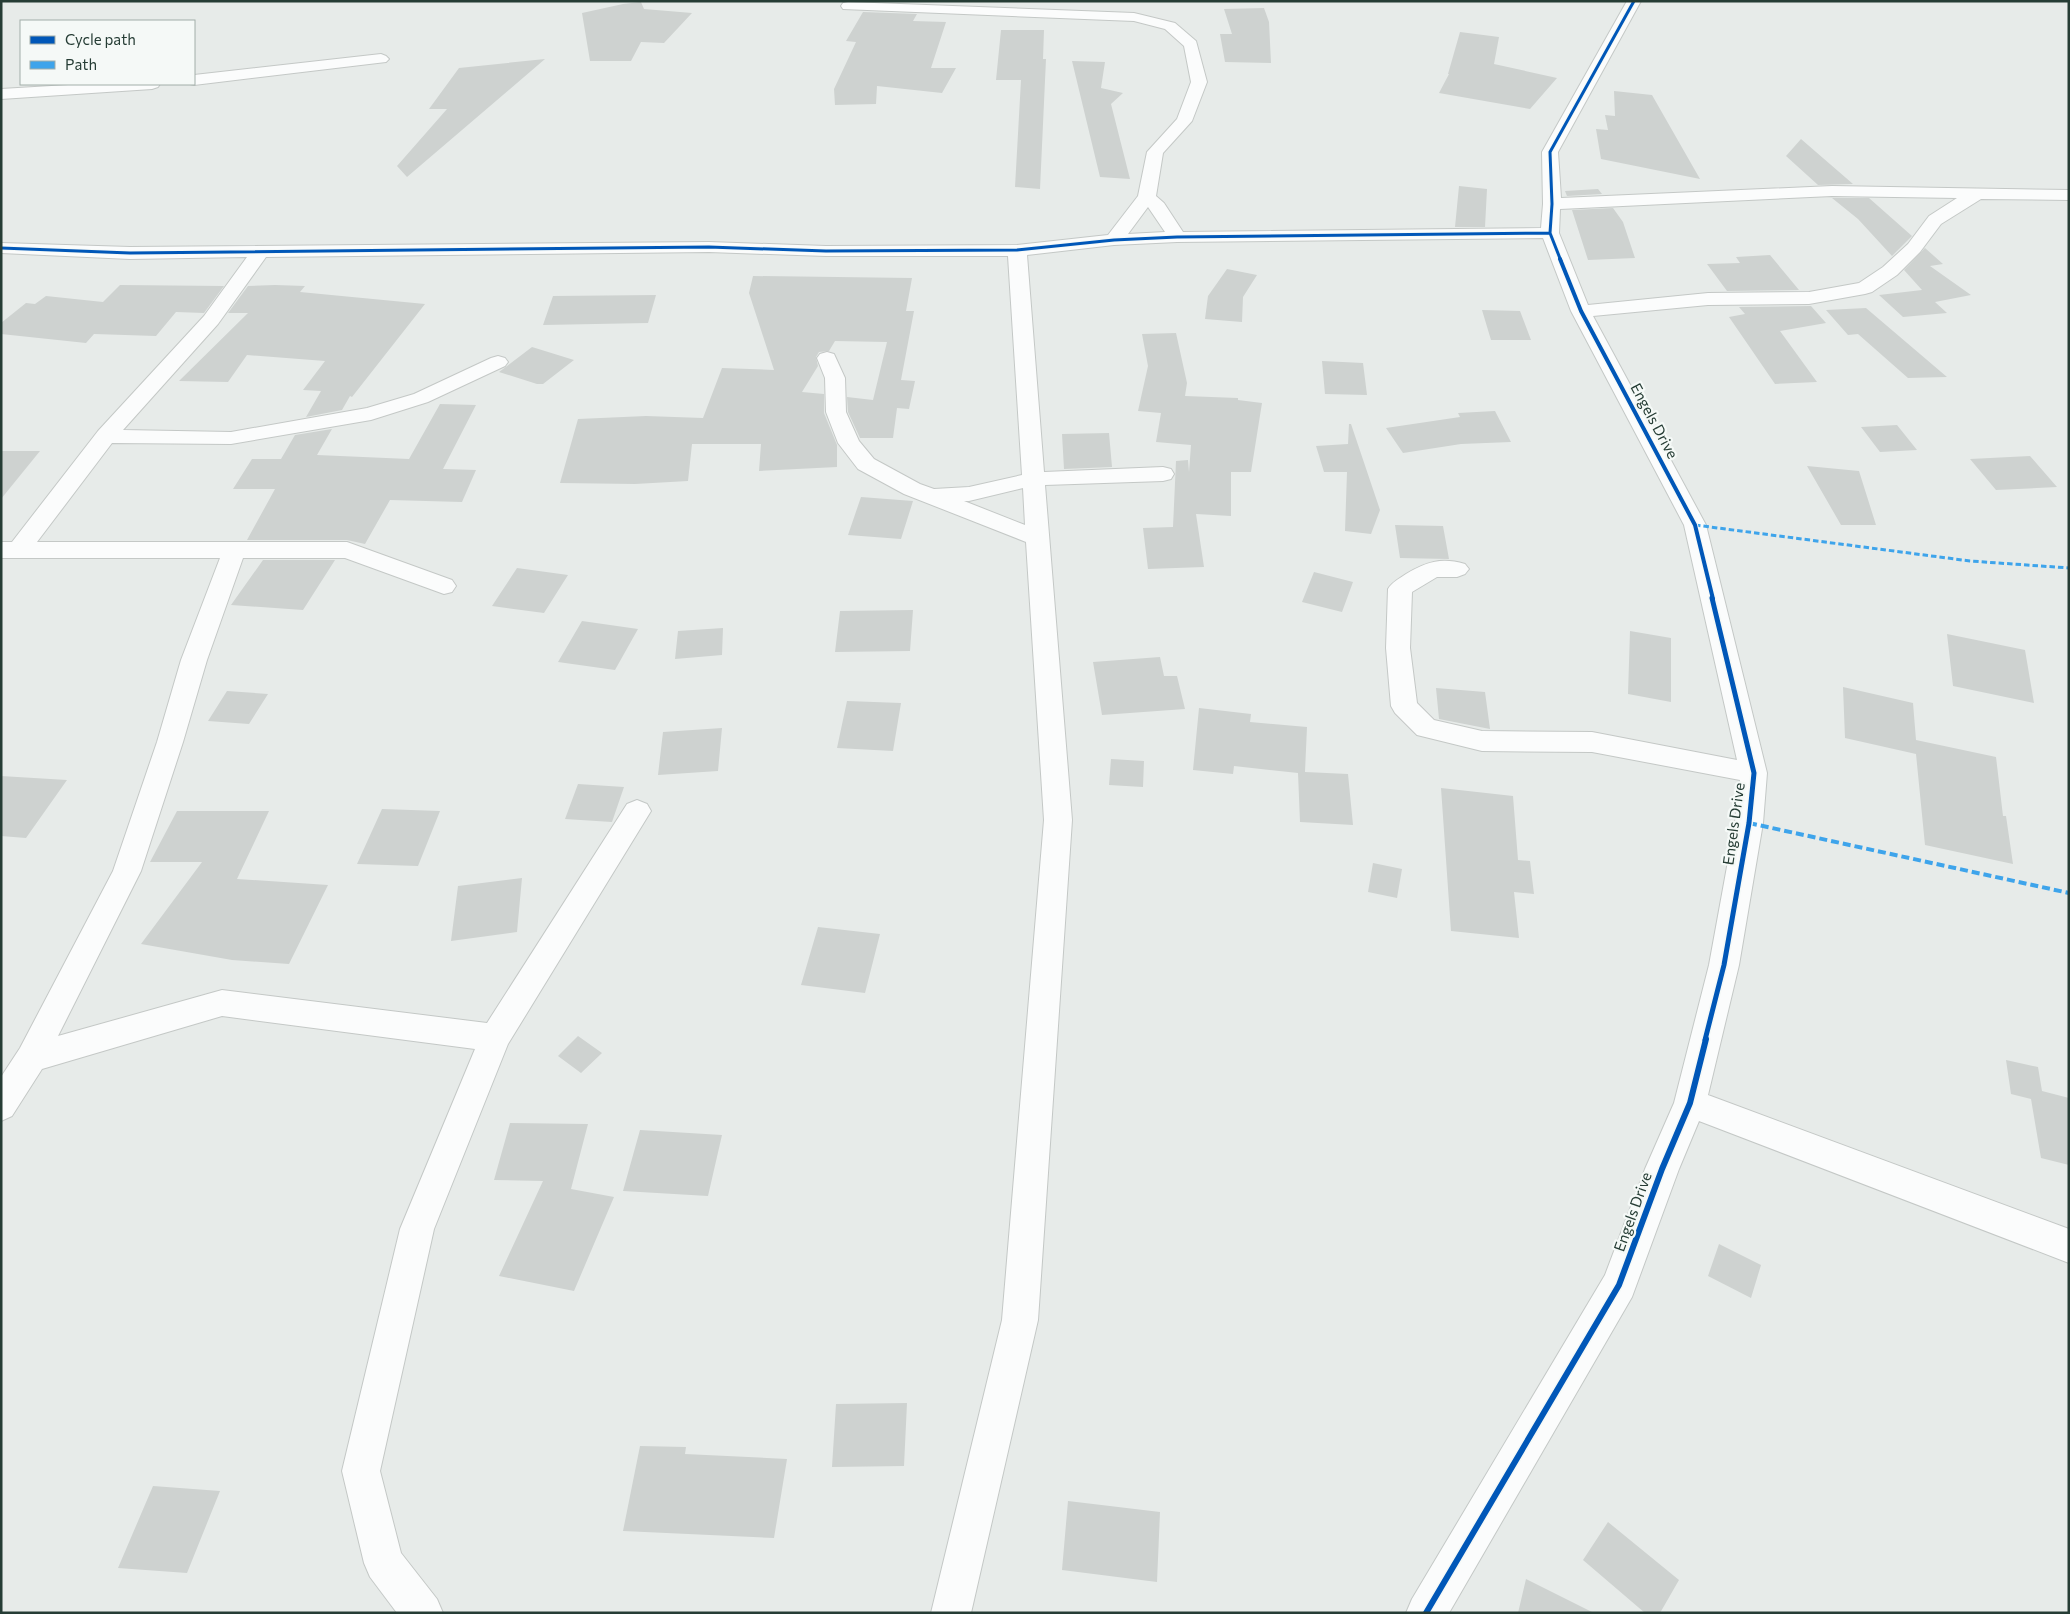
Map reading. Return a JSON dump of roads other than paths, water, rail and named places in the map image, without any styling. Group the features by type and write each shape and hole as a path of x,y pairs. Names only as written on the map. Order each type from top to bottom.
{"street":[{"name":"Engels Drive","path":"1426,1613 1619,1285 1662,1169 1690,1103 1724,964 1749,823 1754,773 1695,525 1581,311 1550,233 1552,204 1550,152 1634,1"},
{"path":"848,6 1134,17 1170,26 1191,44 1199,82 1184,122 1155,152 1147,197 1114,240"},
{"path":"195,80 381,59"},
{"path":"1,94 137,85"},
{"path":"1552,204 1832,191 2069,195"},
{"path":"1581,311 1708,299 1809,298 1865,288 1890,271 1914,248 1935,220 1976,194"},
{"path":"1147,197 1158,207 1177,237"},
{"path":"1,248 130,252 260,253 709,247 826,251 1017,250 1114,240 1177,237 1550,233"},
{"path":"951,1613 1020,1320 1058,820 1017,250"},
{"path":"10,550 106,436 211,320 260,253"},
{"path":"827,358 835,378 836,412 849,443 866,464 912,490 932,496 1038,538"},
{"path":"106,436 231,438 371,414 421,398 498,362"},
{"path":"932,496 969,494 1034,479 1163,474"},
{"path":"10,550 346,550 444,586"},
{"path":"1,1106 31,1058 128,871 170,742 194,660 234,550"},
{"path":"1457,569 1432,569 1400,589 1398,648 1404,706 1426,728 1482,741 1592,742 1754,773"},
{"path":"423,1613 384,1563 361,1471 417,1229 495,1038 637,811"},
{"path":"31,1058 222,1003 495,1038"},
{"path":"1690,1103 2069,1246"}]}
